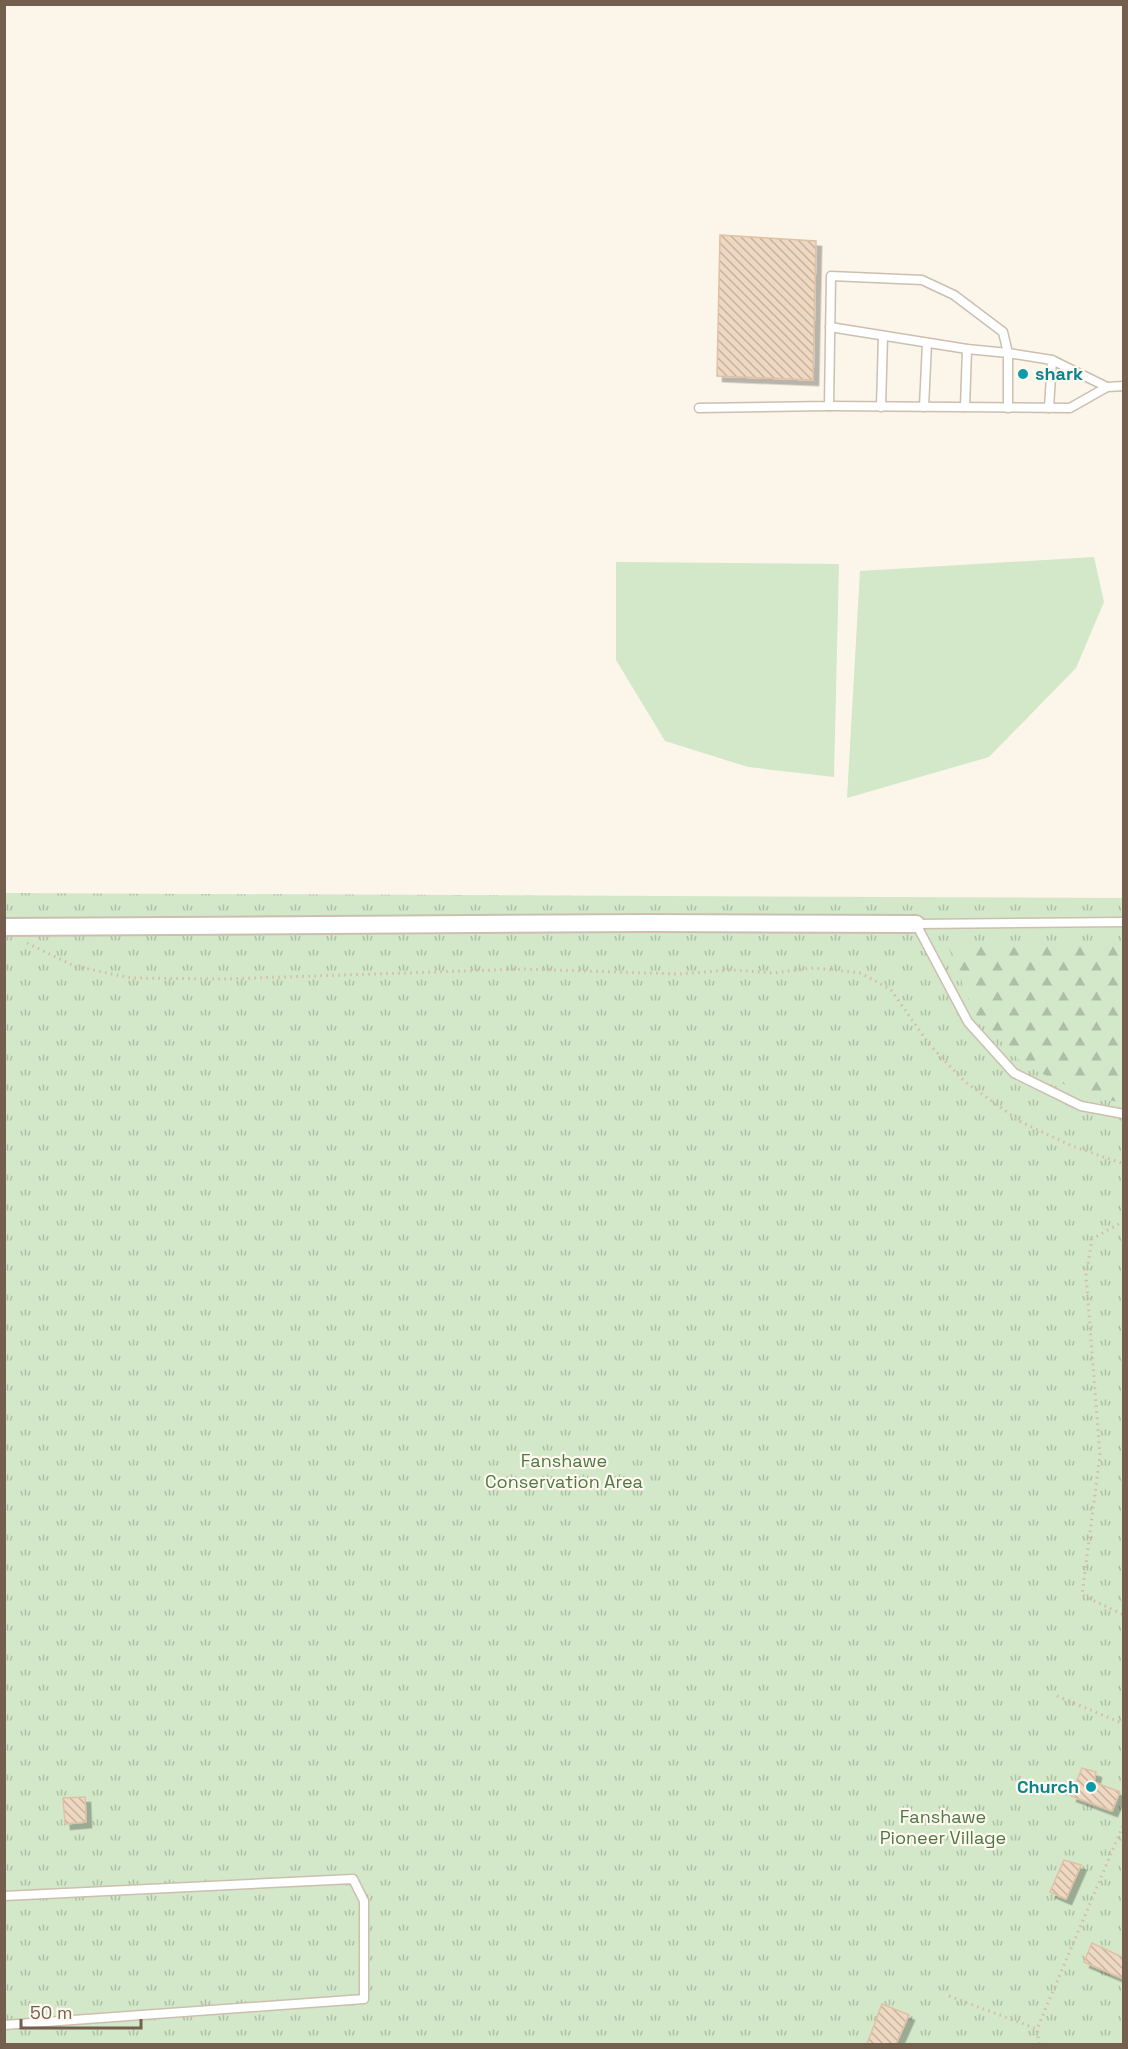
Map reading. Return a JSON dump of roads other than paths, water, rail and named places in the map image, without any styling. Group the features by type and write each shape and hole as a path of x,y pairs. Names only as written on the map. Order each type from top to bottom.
{"street":[{"path":"4,927 635,923 916,924"}],"lane":[{"path":"829,406 831,276 922,280 954,295 1003,332 1008,353 1008,408"},
{"path":"830,327 1052,360 1107,387"},
{"path":"881,407 883,336"},
{"path":"924,407 927,343"},
{"path":"965,407 967,349"},
{"path":"1049,408 1052,360"},
{"path":"699,408 829,406 1070,408 1107,387 1124,386"},
{"path":"1124,922 916,924 968,1022 1014,1073 1081,1106 1124,1114"},
{"path":"4,1896 353,1879 364,1901 364,1999 4,2025"}],"place":[{"name":"shark","path":"1023,374"},
{"name":"Church","path":"1091,1787"}],"park label":[{"name":"Fanshawe Conservation Area","path":"564,1471"},
{"name":"Fanshawe Pioneer Village","path":"943,1827"}]}
